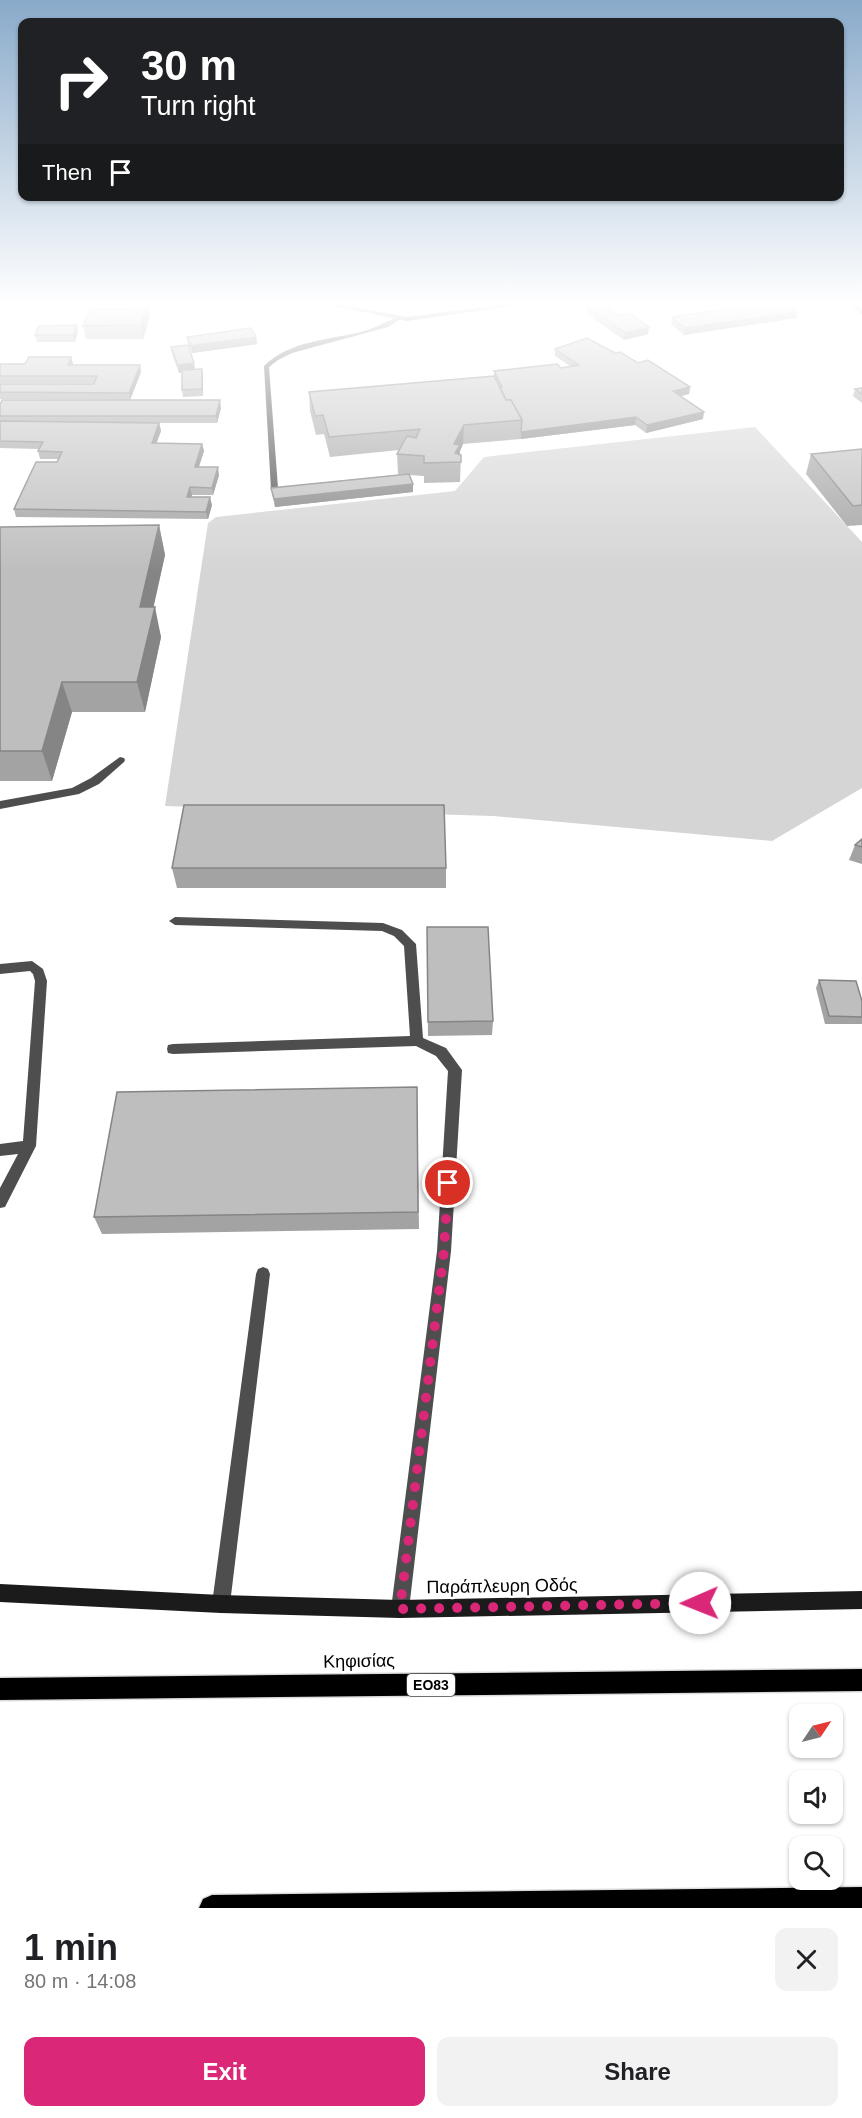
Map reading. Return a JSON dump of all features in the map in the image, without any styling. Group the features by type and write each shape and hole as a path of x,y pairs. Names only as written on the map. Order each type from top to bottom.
{"main road":[{"name":"Κηφισίας","path":"0,1689 862,1680"},
{"path":"212,1908 703,1905 862,1900"}],"street":[{"path":"268,394 274,488"},
{"path":"0,805 75,791 95,781 120,760"},
{"path":"175,921 383,927 398,933 410,944 417,1041"},
{"path":"0,969 32,966 39,972 41,981 29,1146 0,1202"},
{"path":"173,1049 417,1041 441,1052 455,1070 444,1251 400,1609"},
{"path":"0,1150 29,1146"},
{"path":"221,1604 263,1274"},
{"name":"Παράπλευρη Οδός","path":"0,1593 221,1604 400,1609 862,1600"}],"shaded area":[{"path":"755,427 862,542 862,788 772,841 493,816 165,806 208,523 216,517 455,491 484,457"}],"building":[{"path":"310,394 503,394 506,400 511,400 522,420 464,425 454,444 460,445 455,453 461,455 461,462 424,463 424,456 397,454 407,436 416,438 420,429 329,437 323,415 315,416"},
{"path":"503,394 677,394 704,412 647,425 636,417 521,432 522,420 511,400 506,400"},
{"path":"2,400 220,400 216,416 0,416"},
{"path":"0,421 159,423 152,443 202,444 195,467 218,467 212,488 190,487 187,497 210,497 206,512 14,509 36,462 57,462 62,452 38,451 43,442 0,441"},
{"path":"862,449 862,505 853,506 811,454"},
{"path":"409,474 413,484 274,499 271,488"},
{"path":"159,525 140,607 155,607 137,682 62,682 42,751 0,751 0,527"},
{"path":"184,805 444,805 446,868 172,868"},
{"path":"862,839 862,847 855,845"},
{"path":"427,927 488,927 493,1021 428,1022"},
{"path":"819,980 856,981 862,1001 862,1017 829,1016"},
{"path":"417,1087 418,1212 94,1217 117,1092"}],"route":[{"path":"448,1183 444,1251 400,1609 700,1603"}]}
